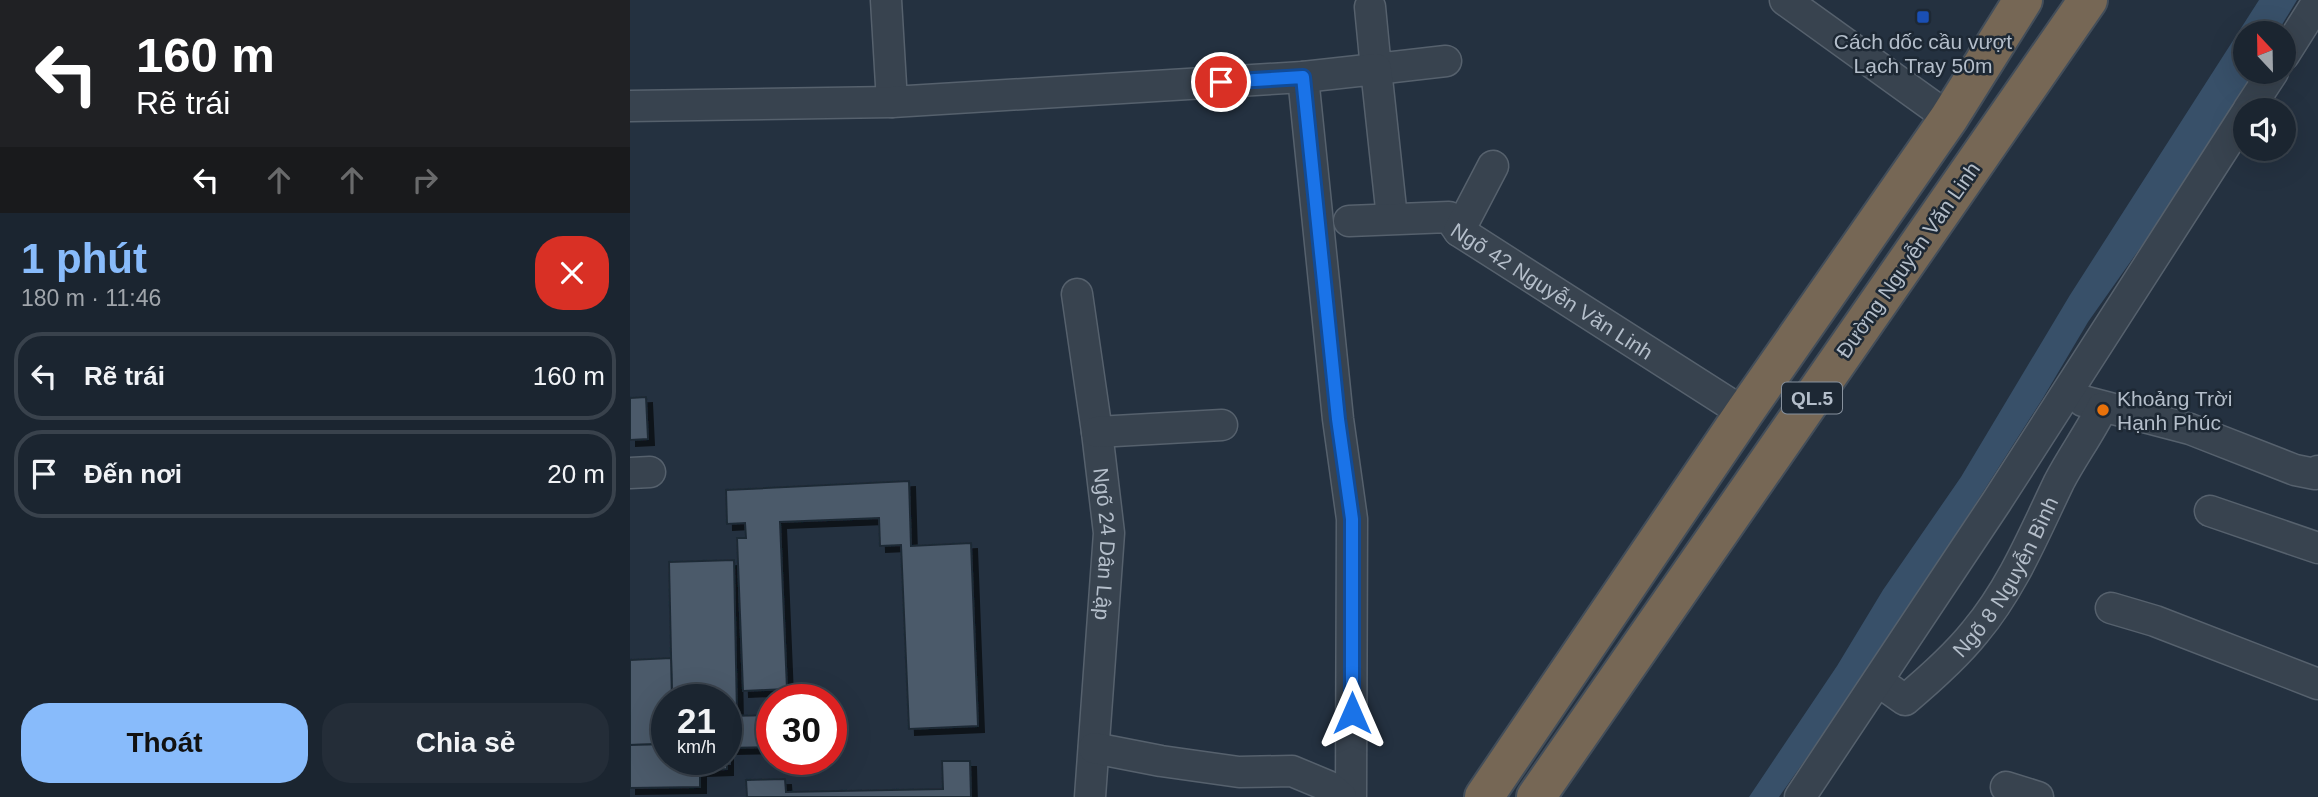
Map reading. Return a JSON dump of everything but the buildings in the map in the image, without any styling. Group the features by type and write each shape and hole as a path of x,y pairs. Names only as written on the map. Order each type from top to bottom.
{"highway":[{"name":"QL.5","path":"1485,797 1744,413 1949,118 2023,0"},
{"name":"Đường Nguyễn Văn Linh","path":"1536,797 2088,0"}],"street":[{"path":"886,0 892,102"},
{"path":"1785,0 1949,118"},
{"path":"2296,36 2318,1"},
{"path":"1370,8 1392,218"},
{"path":"630,106 892,102 1303,77 1446,61"},
{"path":"1303,77 1338,419 1352,519 1351,797"},
{"path":"1800,797 2233,134"},
{"path":"1459,231 1493,166"},
{"name":"Ngõ 42 Nguyễn Văn Linh","path":"1349,221 1449,217 1459,231 1744,413"},
{"name":"Ngõ 24 Dân Lập","path":"1077,294 1109,533 1090,797"},
{"path":"2065,394 2102,408 2140,414 2190,429 2295,470 2315,474 2318,471"},
{"name":"Ngõ 8 Nguyễn Bình","path":"1878,681 1905,700 1934,675 1975,632 2008,585 2036,536 2061,480 2102,408"},
{"path":"1097,432 1222,425"},
{"path":"2210,511 2318,548"},
{"path":"2110,608 2155,621 2318,684"},
{"path":"1094,748 1239,772 1292,771 1328,786 1341,797"},
{"path":"2006,787 2038,797"}],"water":[{"path":"2259,0 2297,0 2284,21 2246,21"},
{"path":"2233,41 2233,84 2246,84 2238,98 2233,98 2233,105 2162,217 2088,322 2043,398 1879,655 1779,797 1749,797 1837,666 1883,590 1961,477 2070,295"}],"place":[{"name":"Cách dốc cầu vượt Lạch Tray 50m","path":"1923,17"},
{"name":"Khoảng Trời Hạnh Phúc","path":"2103,410"}],"route":[{"path":"1221,82 1303,77 1338,419 1352,519 1352,713"}]}
